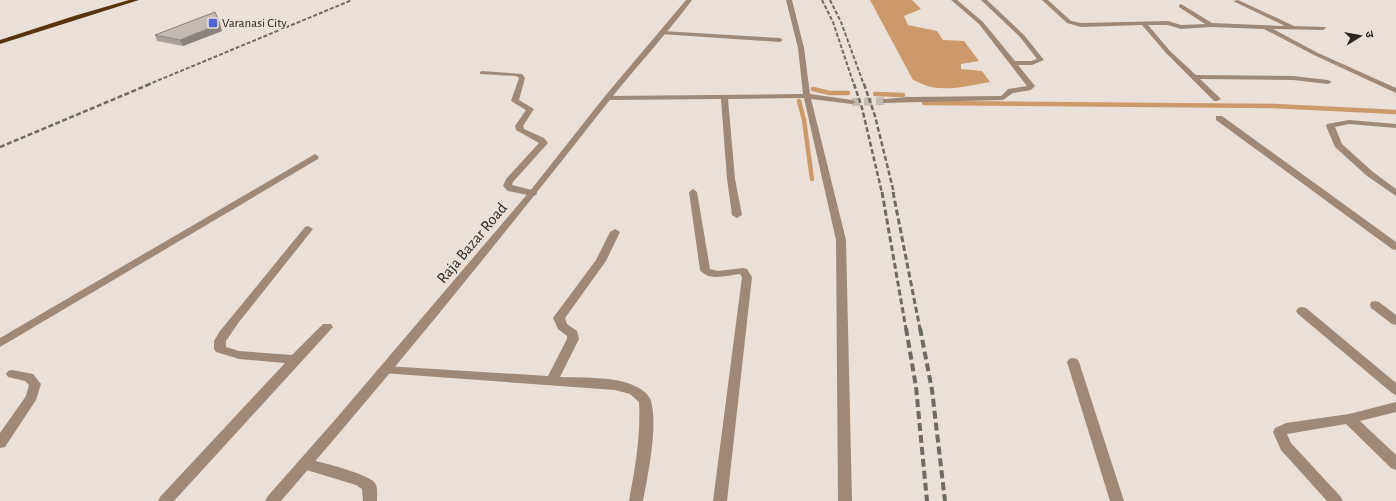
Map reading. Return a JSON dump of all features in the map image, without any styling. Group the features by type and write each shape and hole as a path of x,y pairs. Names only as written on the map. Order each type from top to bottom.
{"highway":[{"path":"0,37 120,0"},
{"path":"0,42 76,17 136,0"}],"street":[{"name":"Raja Bazar Road","path":"272,501 386,370 533,193 608,98 689,0"},
{"path":"789,0 801,48 807,96 841,240 845,501"},
{"path":"886,101 907,99 1003,98 1011,91 1028,88 1031,86 981,23 954,0"},
{"path":"984,0 1027,42 1041,60 1032,63 1013,63"},
{"path":"1045,0 1069,22 1081,25 1168,23 1181,27 1211,25 1323,28"},
{"path":"1236,2 1295,28"},
{"path":"1182,6 1211,25"},
{"path":"1144,24 1168,52 1217,99"},
{"path":"1264,27 1316,54 1396,90"},
{"path":"662,33 780,40"},
{"path":"482,73 516,74 520,75 522,78 515,100 529,107 530,111 519,126 520,130 541,140 544,143 506,186 511,189 533,193"},
{"path":"1195,77 1293,78 1328,82"},
{"path":"608,98 807,96 852,102"},
{"path":"724,97 731,179 737,215"},
{"path":"1219,118 1396,246"},
{"path":"1396,126 1349,122 1330,126 1338,145 1370,174 1396,193"},
{"path":"0,343 314,157"},
{"path":"693,192 706,270 708,273 715,274 743,271 747,277 720,501"},
{"path":"295,359 239,355 220,349 220,341 235,319 308,229"},
{"path":"552,381 573,339 573,334 562,326 559,318 578,290 601,261 616,232"},
{"path":"1375,305 1396,321"},
{"path":"1302,311 1396,390"},
{"path":"165,501 295,359 327,327"},
{"path":"1073,362 1117,501"},
{"path":"386,370 615,385 634,391 645,400 647,420 644,453 636,501"},
{"path":"0,443 32,398 35,384 29,378 12,374"},
{"path":"1336,501 1286,446 1280,432 1286,428 1349,419 1396,407"},
{"path":"1349,419 1396,464"},
{"path":"305,464 360,480 369,486 370,501"}],"shaded area":[{"path":"870,0 912,0 921,9 904,16 908,25 937,31 943,40 964,41 979,61 961,64 961,69 982,71 990,82 961,87 938,88 913,80"}],"building":[{"path":"215,12 220,24 180,40 155,35"}],"waterway":[{"path":"813,89 830,93 848,93"},
{"path":"875,94 903,95"},
{"path":"799,101 804,120 812,179"},
{"path":"924,103 1274,106 1396,112"}],"tunnel":[{"path":"852,102 886,101"}],"railway":[{"path":"147,85 352,0"},
{"path":"822,0 833,22 854,85"},
{"path":"830,0 841,22 864,85"},
{"path":"0,147 150,84"},
{"path":"854,84 862,108 882,193"},
{"path":"864,84 875,116 894,193"},
{"path":"882,192 906,329"},
{"path":"893,192 920,329"},
{"path":"906,328 916,387 927,501"},
{"path":"920,328 932,390 945,501"}],"place":[{"name":"Varanasi City","path":"213,23"}]}
